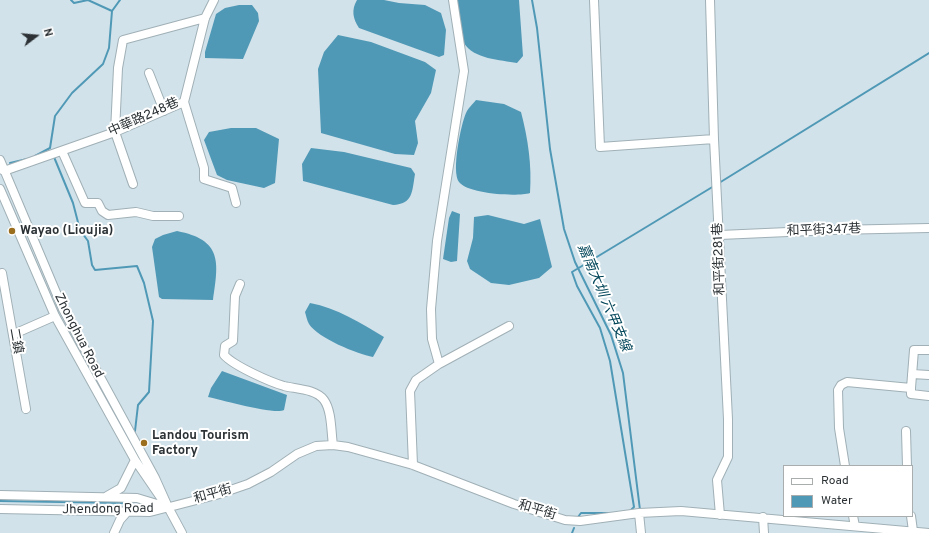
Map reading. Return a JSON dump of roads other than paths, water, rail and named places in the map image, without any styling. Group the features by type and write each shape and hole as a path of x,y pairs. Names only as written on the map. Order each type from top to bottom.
{"street":[{"name":"中華路248巷","path":"2,170 115,132 184,102 205,18 214,0"},
{"path":"439,364 432,339 431,309 437,241 464,71 453,0"},
{"path":"594,0 600,147 714,139"},
{"name":"和平街281巷","path":"710,0 714,139 720,236 722,323 728,418 728,457 717,480 720,515"},
{"path":"134,184 115,132 118,68 123,40 205,18"},
{"path":"149,73 164,111"},
{"path":"184,102 204,168 204,179 232,188 236,203"},
{"path":"62,151 84,203 98,203 102,210 108,215 136,212 153,216 179,216"},
{"name":"Zhonghua Road","path":"0,160 2,170 63,309 155,478 182,533"},
{"name":"Zhonghua Road","path":"0,189 55,316 148,482 168,507"},
{"name":"和平街347巷","path":"720,236 833,230 929,228"},
{"name":"二鎮","path":"2,273 14,334 26,409"},
{"path":"240,284 235,296 233,342 225,346 223,349 224,355 255,374 283,385 320,396 324,400 328,410 333,445"},
{"path":"14,334 55,316"},
{"path":"413,465 410,391 416,380 439,364 508,326"},
{"path":"929,350 914,350 911,388 911,394 929,396"},
{"path":"912,374 929,375"},
{"path":"845,465 839,428 838,390 841,385 847,382 911,388"},
{"path":"906,431 907,465"},
{"name":"和平街","path":"168,507 216,495 248,484 271,472 297,454 316,446 333,445 348,447 413,465 514,504 565,520 580,521 639,513 667,511 763,517 929,533"},
{"path":"106,497 121,488 135,460"},
{"name":"Jhendong Road","path":"0,495 137,498 168,507"},
{"name":"Jhendong Road","path":"0,509 150,512 168,507"},
{"path":"114,533 120,520 127,512"},
{"path":"639,513 641,533"},
{"path":"763,517 764,533"},
{"path":"853,517 855,526"},
{"path":"911,517 913,531"}],"water":[{"path":"357,0 384,0 425,5 441,13 446,30 444,55 439,57 359,28 355,21 353,11"},
{"path":"456,0 519,0 523,56 517,63 481,56 468,48 464,43 461,34"},
{"path":"239,5 252,5 258,13 259,21 243,59 205,58 205,52 216,14 225,8"},
{"path":"338,35 371,42 425,62 436,70 431,93 415,121 418,143 414,155 395,154 321,133 318,69 324,52"},
{"path":"476,100 504,104 521,112 529,152 530,193 515,195 493,194 472,189 459,182 457,177 456,159 459,137 466,113"},
{"path":"231,128 256,128 279,139 275,183 264,188 227,180 217,175 204,140 209,132"},
{"path":"311,148 344,152 411,168 415,174 410,196 404,202 393,205 303,181 302,164"},
{"path":"452,211 460,214 457,261 451,262 443,259 449,218"},
{"path":"488,215 524,224 540,219 552,267 539,278 509,285 491,283 470,269 467,261 473,238 474,217"},
{"path":"177,231 192,235 202,240 210,247 214,254 216,274 213,300 162,299 159,297 152,247 155,239"},
{"path":"310,303 339,312 358,321 384,337 373,357 338,345 314,329 308,323 305,312"},
{"path":"222,371 287,395 284,410 279,411 260,409 208,397 211,388"}],"waterway":[{"path":"71,0 74,3 88,0 112,11"},
{"path":"35,156 50,148 55,116 72,93 103,64 109,48 112,11 120,0"},
{"name":"嘉南大圳 六甲支線","path":"532,0 537,28 550,149 564,229 575,262 611,335 623,373 640,510"},
{"path":"719,183 929,53"},
{"path":"54,157 73,203 80,230 88,241 92,265 95,270 137,266 144,283 153,321 149,392 138,405 135,431"},
{"path":"10,163 27,159"},
{"path":"630,511 634,507 610,361 600,328 577,286 572,272 714,186"},
{"path":"0,501 124,503"},
{"path":"578,517 581,513 611,513"},
{"path":"572,533 574,528"}],"place":[{"name":"Wayao (Lioujia)","path":"12,231"},
{"name":"Landou Tourism Factory","path":"144,443"}]}
